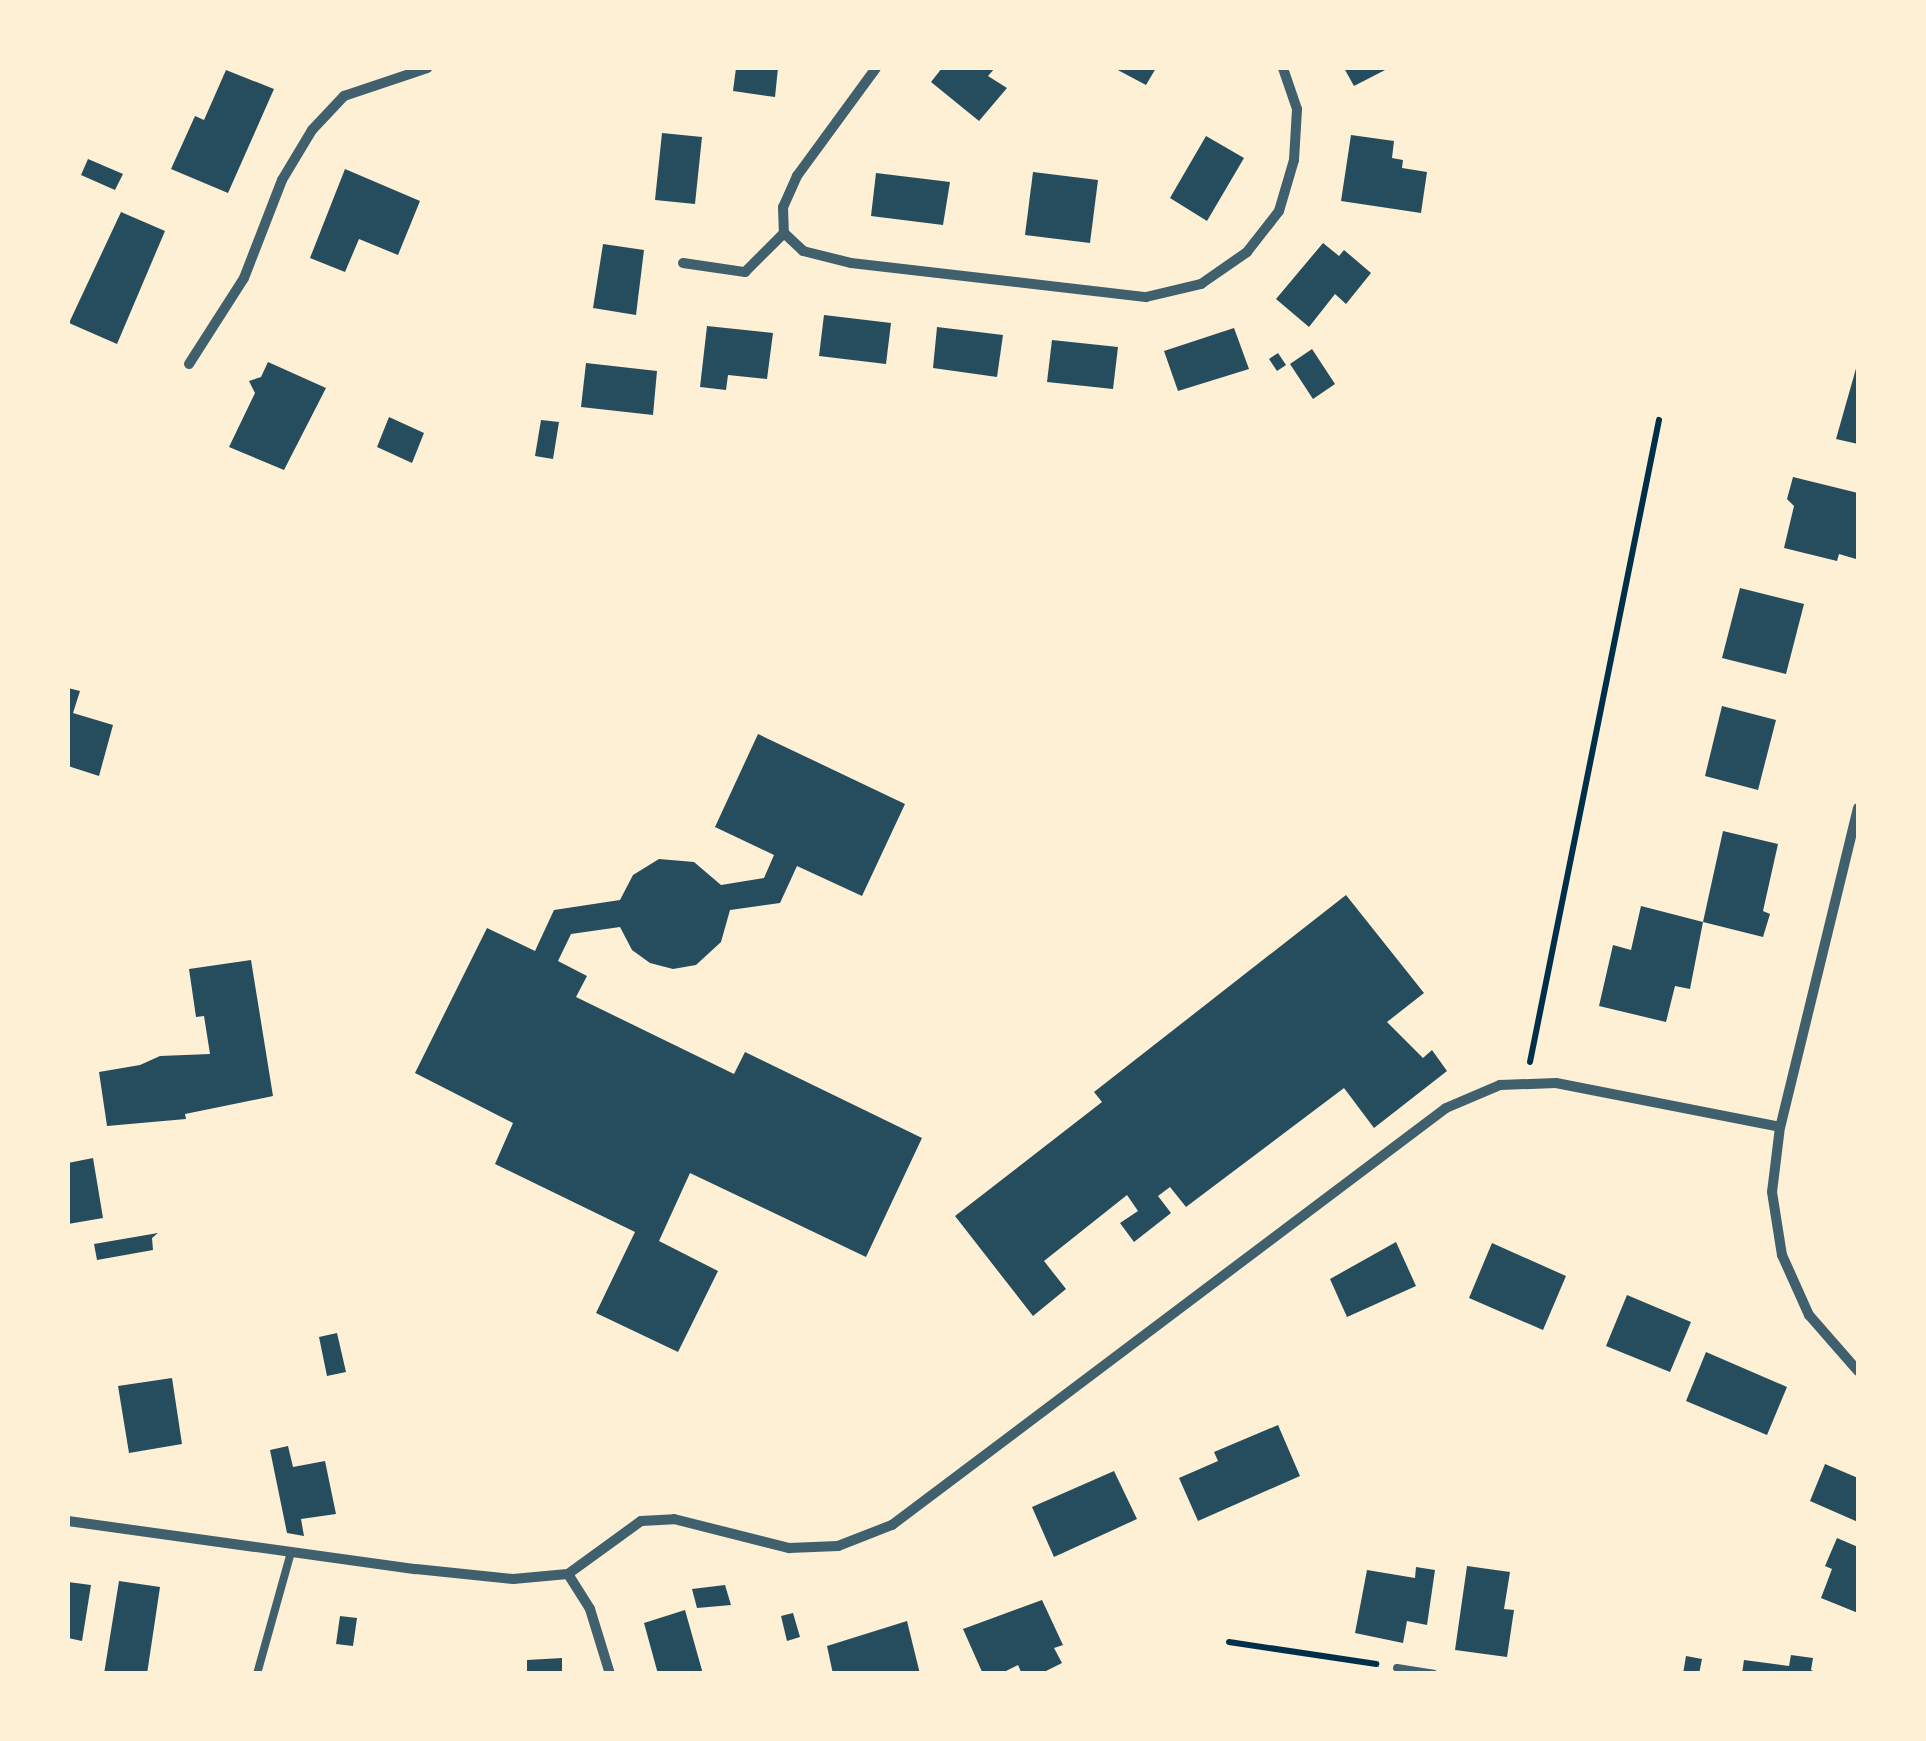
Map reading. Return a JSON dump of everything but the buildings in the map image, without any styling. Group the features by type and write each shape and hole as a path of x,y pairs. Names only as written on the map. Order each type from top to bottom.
{"street":[{"path":"189,364 244,278 282,180 312,130 344,96 428,68"},
{"path":"876,68 798,176 782,207 784,233 803,251 871,266 1146,297 1201,284 1247,252 1279,211 1294,160 1298,109 1284,68"},
{"path":"683,263 745,272 784,233"},
{"path":"1858,808 1780,1127 1772,1192 1782,1255 1809,1314 1858,1372"},
{"path":"68,1521 513,1579 568,1574 641,1522 674,1519 788,1548 838,1546 892,1525 1446,1108 1500,1085 1556,1084 1780,1127"},
{"path":"568,1574 590,1609 610,1674"}],"lane":[{"path":"257,1674 291,1552"},
{"path":"1397,1668 1434,1674"}],"path":[{"path":"1526,1083 1659,420"},
{"path":"1229,1642 1397,1668"}]}
